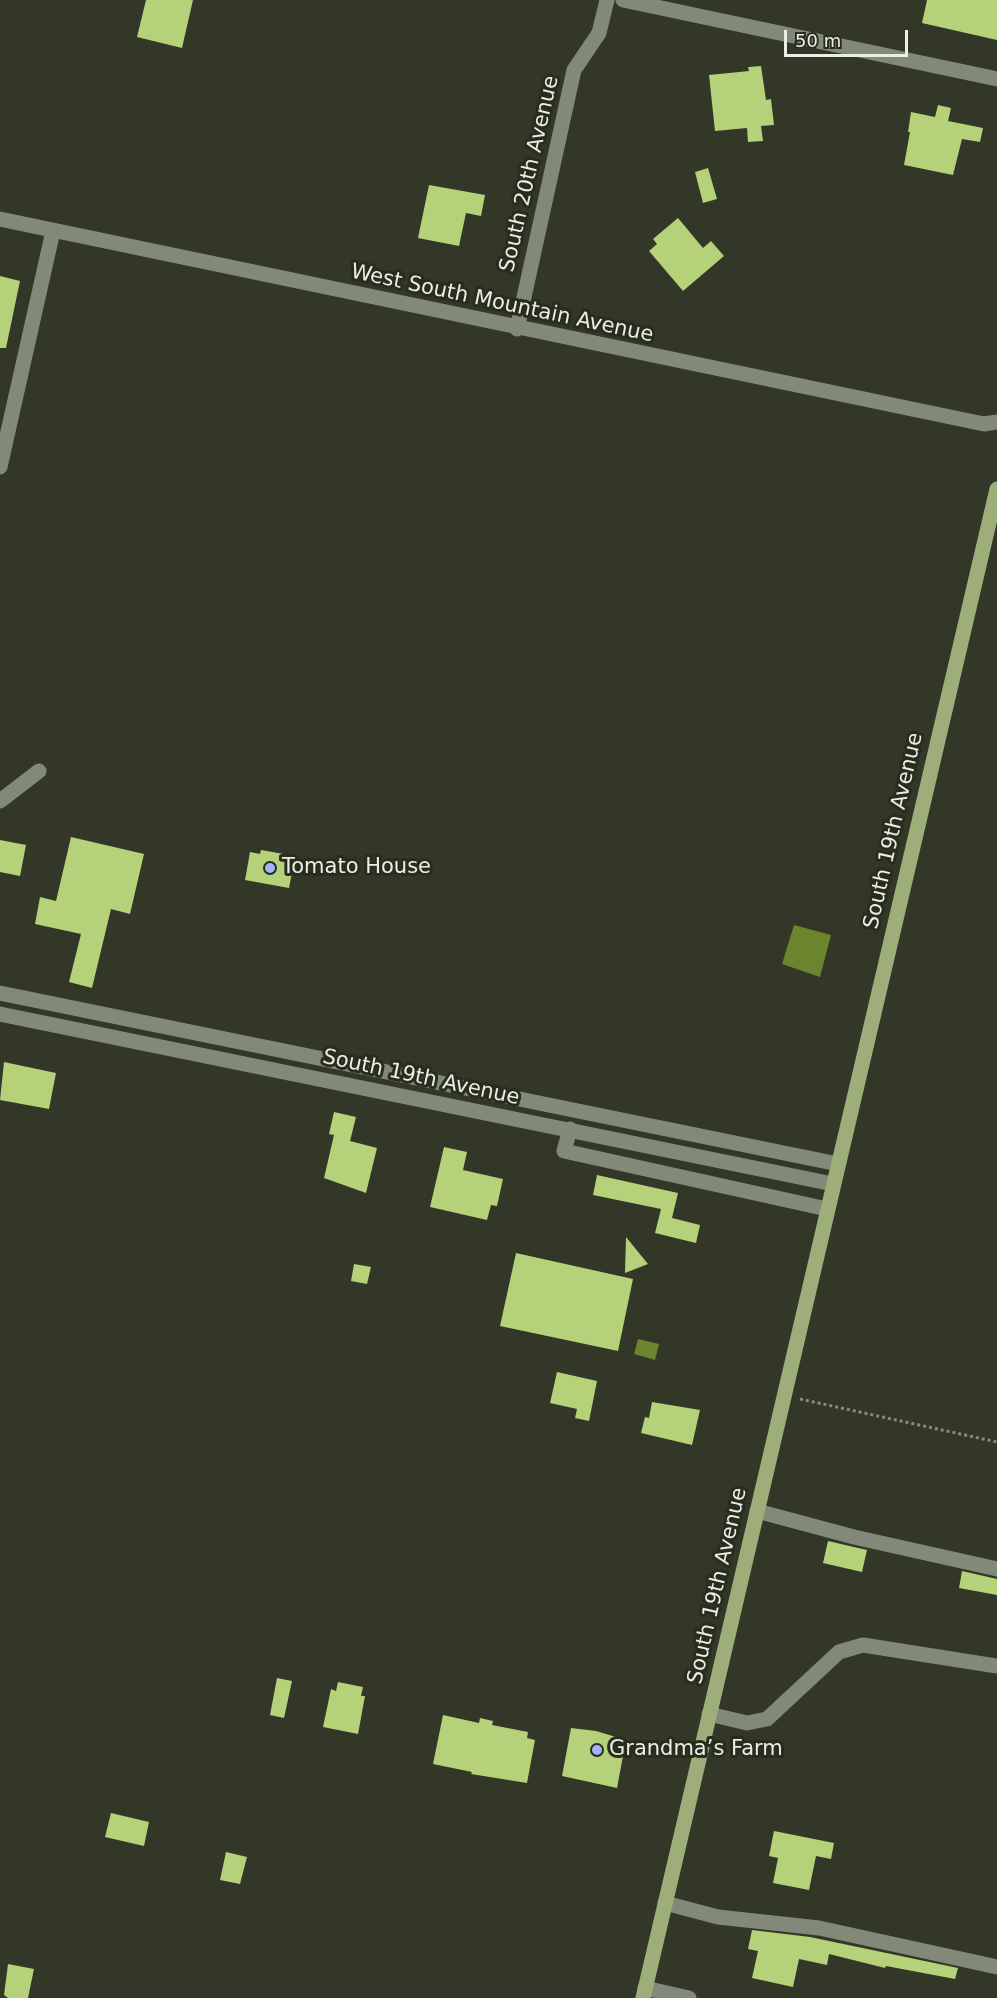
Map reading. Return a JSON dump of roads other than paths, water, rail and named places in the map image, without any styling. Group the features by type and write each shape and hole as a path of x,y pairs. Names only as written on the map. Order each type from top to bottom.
{"main road":[{"name":"South 19th Avenue","path":"644,1993 997,489"}],"street":[{"name":"South 20th Avenue","path":"517,328 574,70 599,33 607,0"},
{"path":"623,0 997,79"},
{"name":"West South Mountain Avenue","path":"0,219 984,424 997,422"},
{"path":"0,467 53,231"},
{"path":"0,801 39,771"},
{"path":"0,993 838,1164"},
{"name":"South 19th Avenue","path":"0,1014 833,1184"},
{"path":"570,1130 564,1151 827,1209"},
{"path":"757,1511 854,1537 997,1569"},
{"path":"709,1714 747,1724 767,1719 839,1652 863,1645 997,1666"},
{"path":"665,1903 718,1917 819,1928 997,1967"},
{"path":"644,1993 689,1998"}],"place":[{"name":"Tomato House","path":"270,868"},
{"name":"Grandma’s Farm","path":"597,1750"}]}
